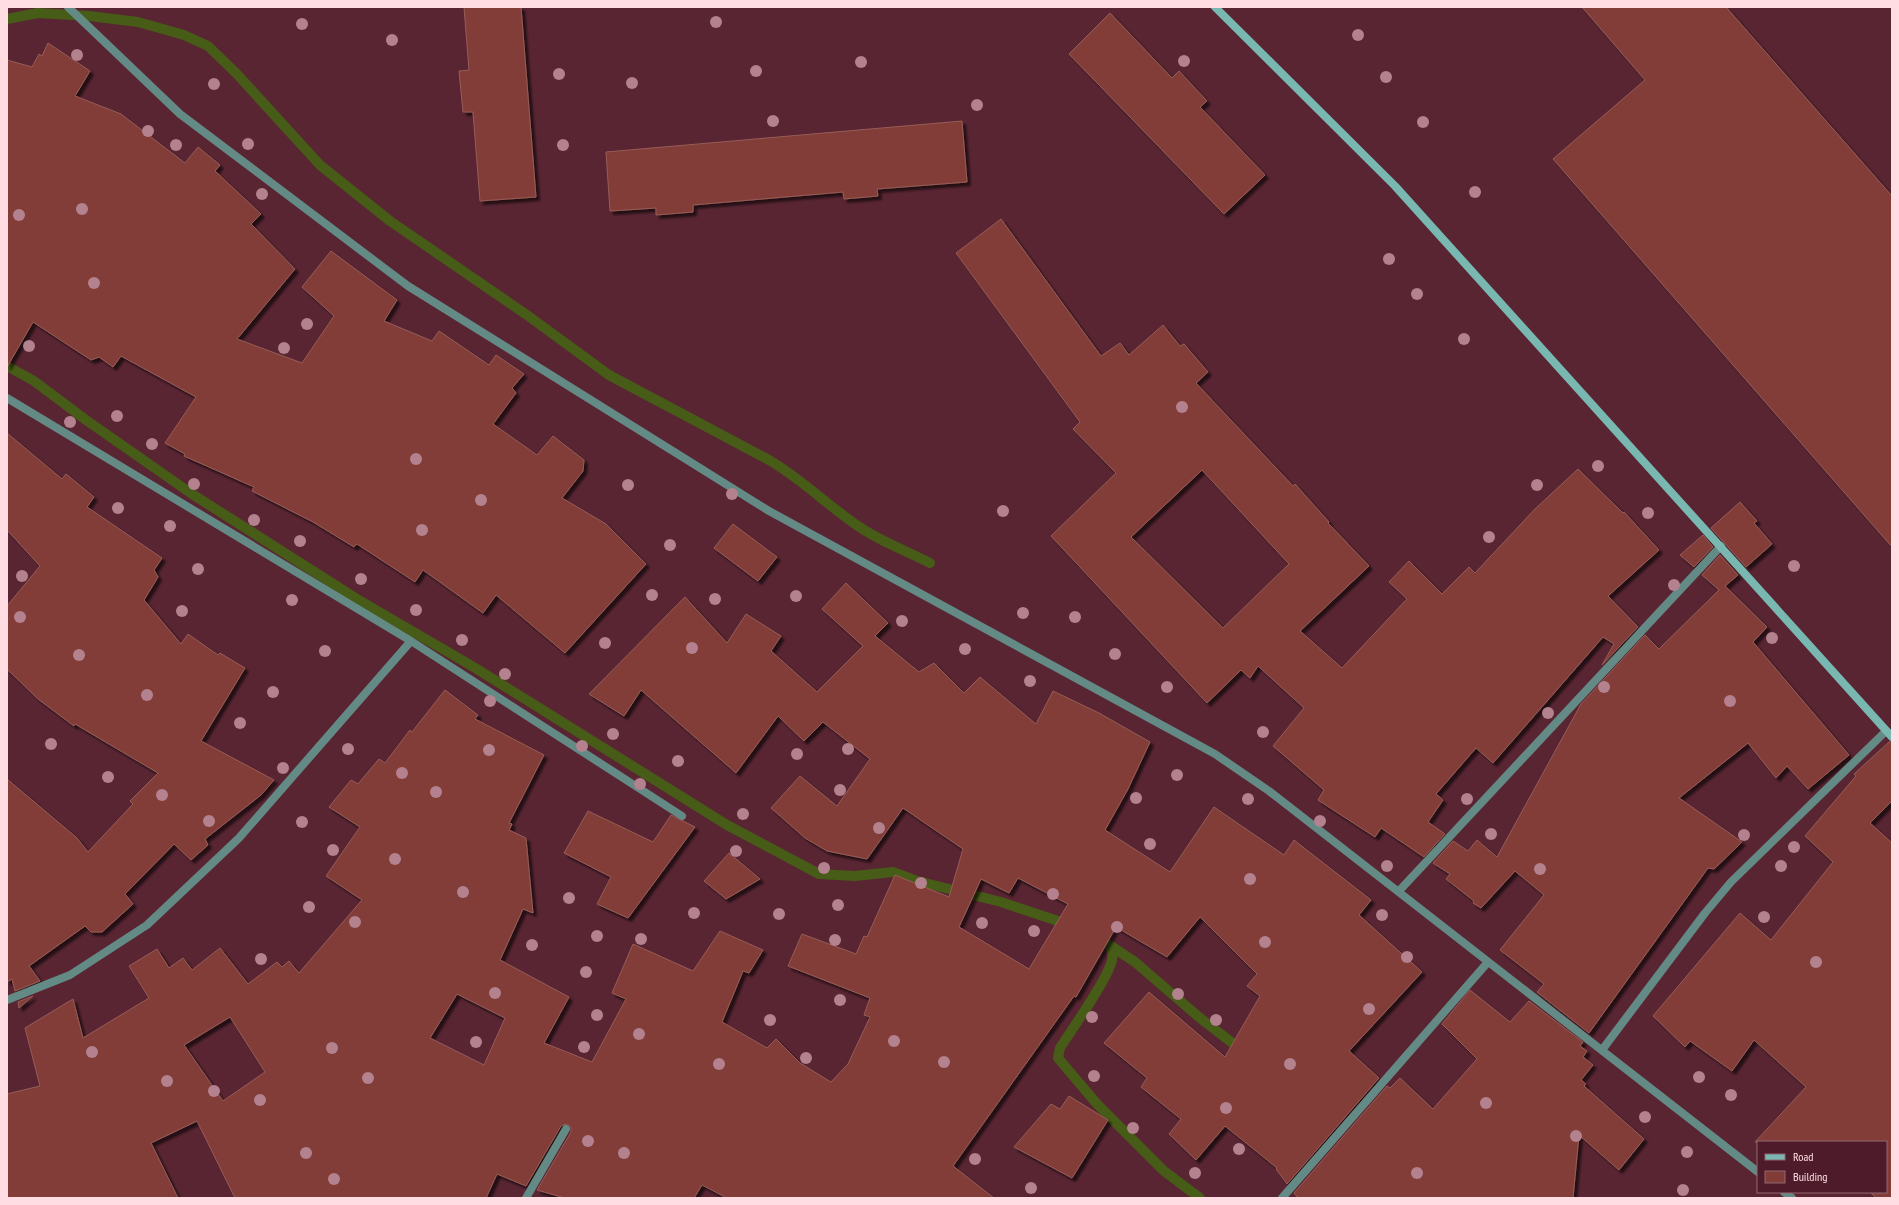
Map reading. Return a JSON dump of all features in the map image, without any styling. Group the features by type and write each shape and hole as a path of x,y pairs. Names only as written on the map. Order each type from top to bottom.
{"main road":[{"path":"1215,7 1395,186 1889,734"}],"street":[{"path":"68,7 180,114 408,286 769,511 1215,754 1269,791 1757,1171"},
{"path":"7,398 411,641 682,816"},
{"path":"1398,891 1721,546"},
{"path":"7,1000 70,975 147,925 239,838 411,641"},
{"path":"1602,1050 1705,913 1731,882 1889,734"},
{"path":"1282,1198 1488,962"},
{"path":"526,1198 566,1129"}],"building":[{"path":"464,7 521,7 536,197 480,201 473,112 463,112 459,71 469,70"},
{"path":"1582,7 1726,7 1892,196 1892,547 1553,159 1645,80"},
{"path":"1110,13 1172,78 1179,71 1207,101 1200,107 1265,175 1224,214 1069,54"},
{"path":"48,43 90,71 75,96 121,114 185,163 198,147 220,165 215,171 261,214 251,224 295,269 237,339 302,363 334,316 302,287 331,251 397,300 384,321 432,341 439,331 489,365 496,355 524,374 512,388 516,393 493,424 537,455 553,436 584,460 583,471 562,498 606,524 646,564 565,653 496,595 483,613 423,570 415,582 357,544 354,547 313,522 252,491 254,487 184,456 185,454 165,443 196,397 121,356 113,367 99,357 91,360 33,322 7,367 7,60 32,67 39,54 42,56"},
{"path":"962,121 967,182 877,189 878,196 844,199 843,192 693,205 693,212 656,215 656,208 610,211 606,152"},
{"path":"1001,219 1101,356 1120,343 1129,355 1163,325 1180,346 1184,344 1208,372 1196,383 1293,486 1295,484 1329,522 1328,523 1369,566 1300,631 1342,668 1407,599 1389,582 1409,561 1442,594 1469,567 1475,573 1535,509 1578,469 1623,513 1624,512 1659,550 1608,596 1638,627 1602,665 1614,644 1603,637 1493,763 1476,748 1436,794 1443,800 1428,822 1445,834 1424,857 1381,828 1375,837 1318,800 1324,790 1273,746 1304,708 1258,666 1250,678 1241,670 1207,703 1051,536 1116,473 1073,429 1080,422 956,253","holes":["1202,470 1289,564 1223,628 1131,537"]},
{"path":"7,433 62,479 66,474 94,497 87,507 162,558 154,570 158,577 144,600 181,644 188,634 218,655 220,653 245,668 201,741 274,780 261,795 205,839 208,845 191,860 174,844 125,894 133,904 102,932 91,932 85,926 29,966 40,981 15,991 12,979 7,982 7,779 77,838 88,852 133,804 130,801 158,773 75,724 74,726 38,699 7,669 7,606 40,566 7,530"},
{"path":"1740,502 1757,521 1754,523 1772,544 1746,567 1711,528"},
{"path":"733,524 777,557 758,581 714,548"},
{"path":"1703,535 1713,547 1694,567 1680,555"},
{"path":"1720,555 1738,575 1725,586 1767,627 1753,642 1849,755 1808,789 1787,766 1776,778 1748,743 1679,798 1742,842 1714,869 1708,868 1589,1033 1537,992 1544,984 1500,950 1544,895 1515,871 1481,908 1473,903 1474,901 1446,879 1450,874 1433,863 1453,841 1468,851 1477,840 1497,857 1581,704 1645,635 1659,649 1719,590 1702,575"},
{"path":"846,583 888,623 875,636 919,672 934,663 964,693 980,677 1036,724 1053,691 1099,713 1150,742 1128,789 1105,830 1170,872 1214,807 1284,855 1294,840 1371,900 1359,915 1422,972 1349,1051 1379,1078 1287,1184 1276,1169 1277,1168 1225,1126 1196,1160 1169,1134 1181,1119 1141,1087 1147,1078 1104,1043 1149,992 1225,1057 1260,996 1247,986 1257,974 1200,917 1167,957 1116,927 1076,997 1074,996 953,1166 994,1198 727,1198 702,1185 694,1198 565,1198 537,1190 571,1132 571,1127 566,1124 561,1126 526,1186 497,1174 486,1198 235,1198 197,1121 151,1143 178,1198 7,1198 7,1094 40,1086 25,1028 73,999 83,1038 149,998 129,966 157,949 169,968 183,958 192,970 220,948 248,984 277,962 282,967 289,961 299,973 362,900 326,876 360,827 329,807 351,780 358,784 379,759 385,763 410,730 412,732 445,690 478,715 475,719 544,755 509,823 512,824 509,830 526,838 533,913 523,909 500,960 569,997 544,1043 592,1062 626,999 612,993 633,944 693,971 720,931 763,950 749,973 743,971 722,1022 767,1048 776,1039 800,1063 831,1082 848,1064 870,1017 864,1015 870,998 788,966 802,934 856,954 864,936 867,937 895,875 949,897 963,849 903,808 867,859 827,851 805,838 771,808 800,776 837,806 870,759 823,722 804,741 778,716 736,773 641,690 624,716 589,694 685,597 727,643 746,614 781,636 771,651 817,692 863,646 822,609","holes":["1018,878 1068,904 1029,969 959,927 981,879 1009,893","457,994 505,1018 484,1065 430,1038","230,1017 265,1072 223,1101 184,1045"]},
{"path":"1889,742 1892,742 1892,801 1870,823 1892,843 1892,1198 1876,1198 1871,1193 1887,1193 1887,1141 1755,1142 1806,1087 1754,1040 1732,1071 1690,1041 1685,1047 1653,1016 1740,913 1771,940 1833,862 1805,836 1856,776 1854,774"},
{"path":"588,811 653,842 671,815 695,827 628,918 597,904 611,877 564,853"},
{"path":"729,853 760,879 726,899 704,881"},
{"path":"1470,990 1510,1022 1529,1001 1583,1042 1580,1046 1587,1051 1583,1057 1593,1065 1581,1080 1586,1084 1584,1086 1644,1139 1619,1170 1579,1135 1573,1198 1298,1198 1294,1193 1387,1086 1390,1088 1400,1078 1433,1109 1477,1059 1442,1024"},
{"path":"33,996 19,1008 18,1002"},
{"path":"1069,1096 1108,1120 1072,1178 1014,1147 1051,1104 1060,1109"}],"waterway":[{"path":"7,19 38,13 89,16 138,22 184,35 208,46 236,73 320,165 390,221 527,315 609,375 769,460 793,476 861,528 930,563"},
{"path":"7,366 34,381 86,420 192,494 357,599 477,669 727,825 819,874 855,876 893,872 917,881 1001,902 1070,925"},
{"path":"1096,936 1135,962 1200,1018 1244,1052"},
{"path":"1107,943 1111,948 1112,955 1109,968 1097,991 1060,1048 1058,1058 1097,1104 1164,1171 1200,1198"}]}
